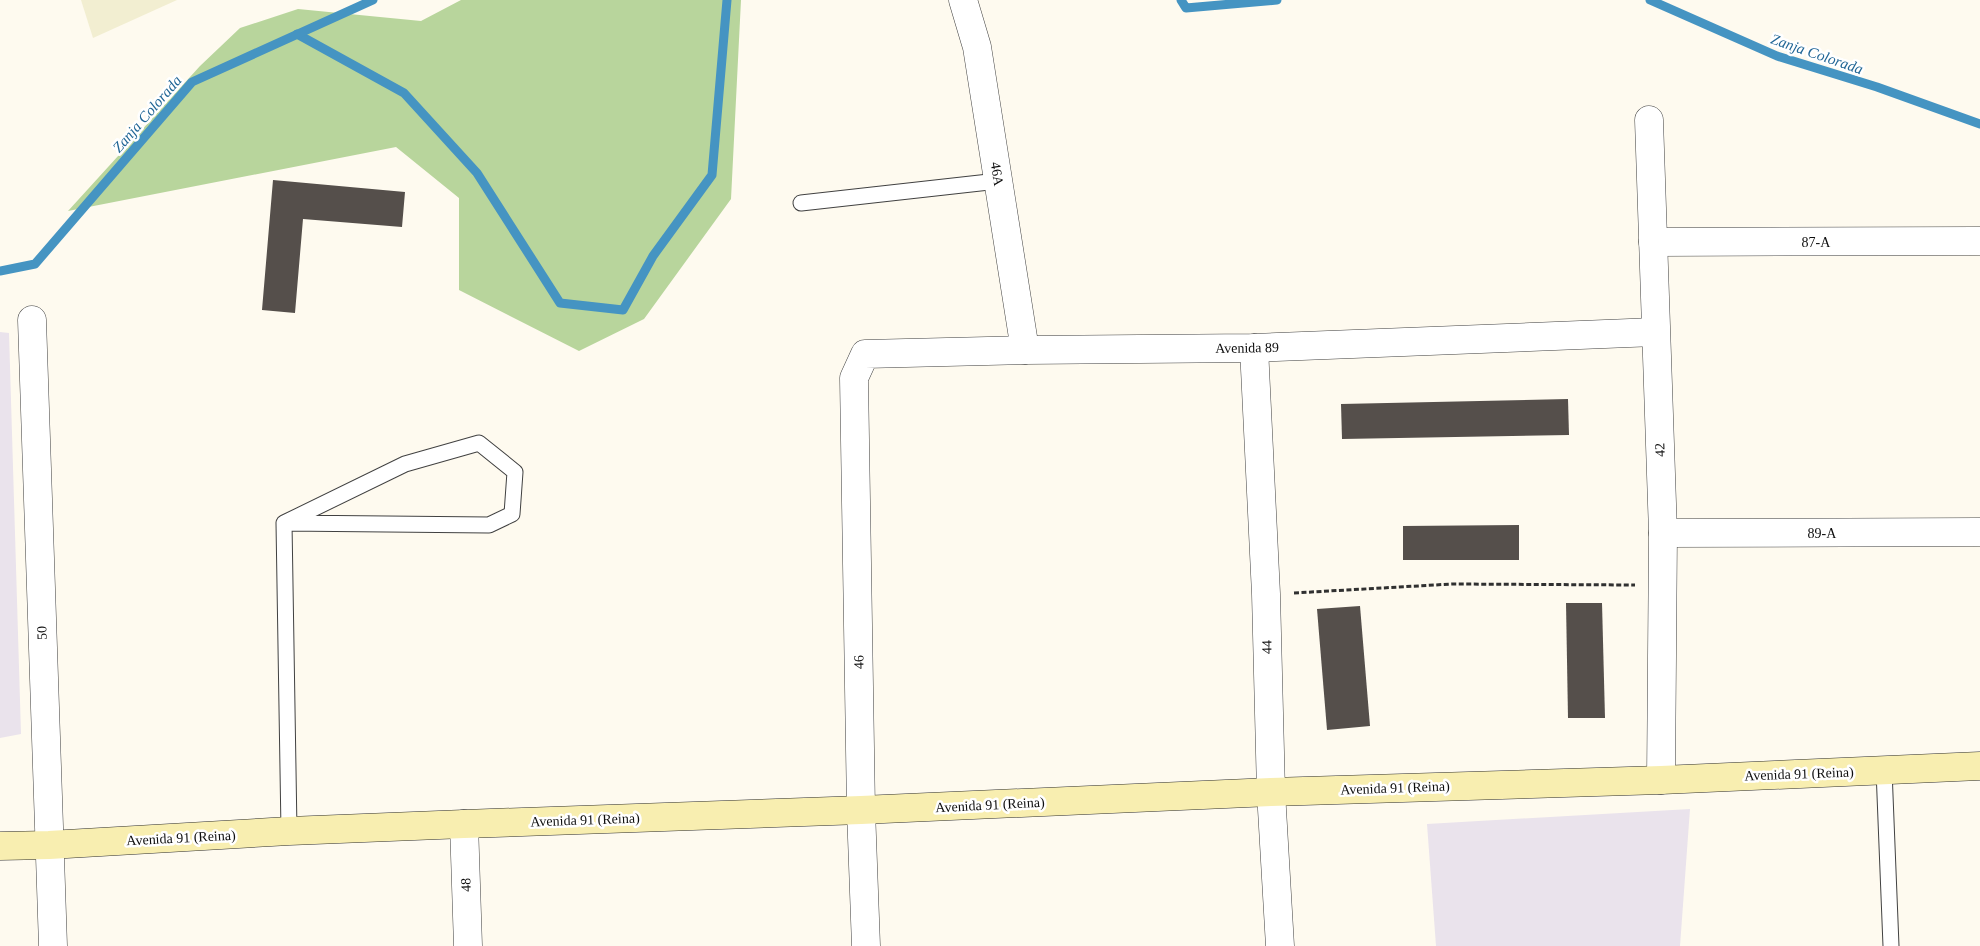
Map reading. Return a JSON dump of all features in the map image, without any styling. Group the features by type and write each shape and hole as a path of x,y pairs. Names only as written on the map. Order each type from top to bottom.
{"main road":[{"name":"Avenida 91 (Reina)","path":"0,846 49,845 289,831 861,810 1271,792 1661,780 1980,766"}],"street":[{"name":"46A","path":"963,0 977,47 1025,350"},
{"name":"42","path":"1648,120 1663,533 1661,780"},
{"name":"87-A","path":"1653,242 1980,241"},
{"name":"50","path":"32,320 52,946"},
{"name":"Avenida 89","path":"854,378 865,354 1025,350 1254,348 1655,332"},
{"name":"44","path":"1254,348 1266,594 1271,792 1280,946"},
{"name":"46","path":"854,378 861,810 866,946"},
{"name":"89-A","path":"1663,533 1980,532"},
{"name":"48","path":"464,824 468,946"}],"lane":[{"path":"801,203 998,181"},
{"path":"479,443 515,472 512,514 489,525 284,523 405,464 479,443"},
{"path":"284,523 289,831"},
{"path":"1884,770 1891,946"}],"path":[{"path":"1266,594 1452,584 1662,585"}],"shaded area":[{"path":"81,0 177,0 93,38"},
{"path":"0,332 9,333 21,734 0,738"},
{"path":"1690,809 1680,946 1436,946 1427,824"}],"green space":[{"path":"461,0 741,0 731,199 644,319 579,351 459,290 459,198 396,147 68,211 200,66 240,28 298,9 421,21"}],"building":[{"path":"273,180 405,192 402,227 303,219 295,313 262,310"},
{"path":"1568,399 1569,435 1342,439 1341,404"},
{"path":"1519,525 1519,560 1403,560 1403,526"},
{"path":"1566,603 1602,603 1605,718 1568,718"},
{"path":"1360,606 1370,726 1327,730 1317,609"}],"waterway":[{"name":"Zanja Colorada","path":"0,271 35,264 192,82 373,0"},
{"path":"297,34 404,93 477,173 560,303 623,310 653,256 712,175 727,0"},
{"name":"Zanja Colorada","path":"1181,0 1186,8 1277,0"},
{"name":"Zanja Colorada","path":"1650,0 1777,56 1877,87 1980,124"}]}
